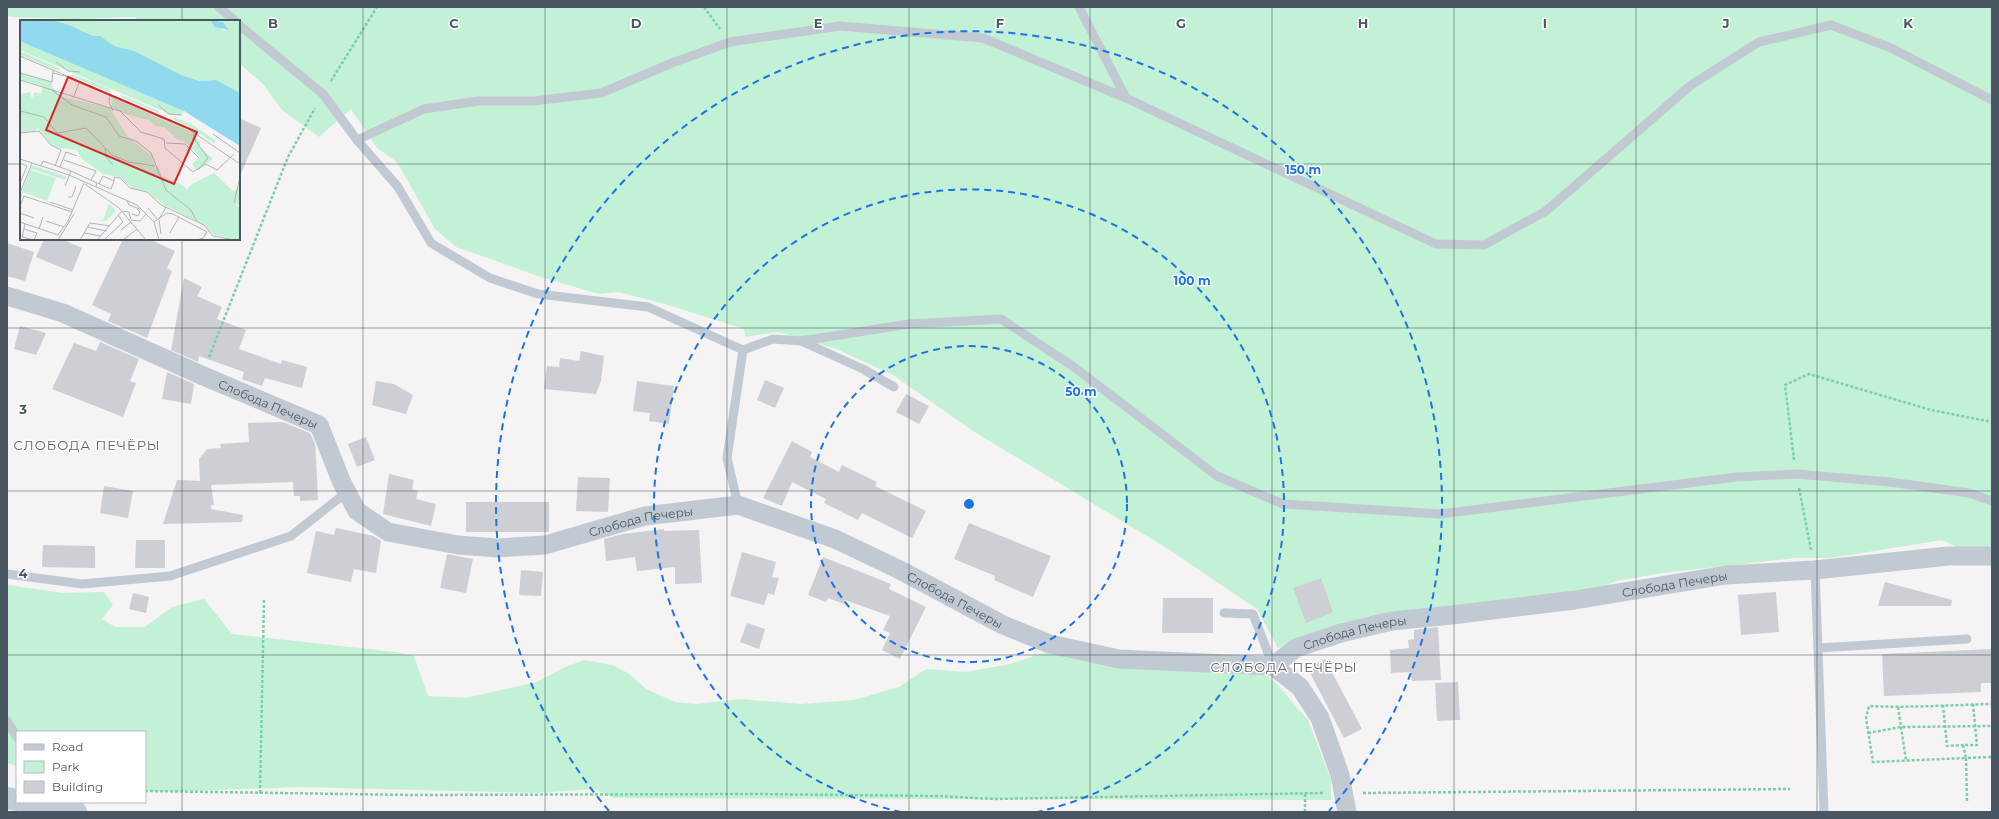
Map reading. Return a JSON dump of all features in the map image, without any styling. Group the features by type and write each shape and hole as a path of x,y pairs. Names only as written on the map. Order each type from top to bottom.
{"street":[{"name":"Слобода Печеры","path":"7,296 63,313 201,375 319,425 347,492 357,511 388,532 458,545 497,548 545,545 645,516 738,505 835,539 900,570 1003,625 1050,644 1119,659 1273,666 1296,648 1341,633 1392,620 1452,615 1576,600 1726,575 1815,570 1948,556 1992,556"},
{"path":"1273,666 1300,687 1320,718 1340,775 1347,812"},
{"path":"39,803 76,812"}],"lane":[{"path":"219,7 234,20"},
{"path":"1078,7 1126,98"},
{"path":"240,26 323,94 357,140 398,187 431,243 490,278 538,294 648,307 744,350 773,339 801,341 909,324 1001,318 1074,367 1217,476 1282,504 1440,514 1737,477 1796,474 1890,482 1969,493 1992,500"},
{"path":"357,140 424,109 478,101 533,101 601,93 672,63 730,42 840,26 983,38 1126,98 1436,244 1484,245 1546,211 1691,85 1759,42 1831,26 1891,48 1992,100"},
{"path":"801,341 863,369 894,387"},
{"path":"738,505 727,458 744,350"},
{"path":"7,574 82,584 170,576 291,536 347,492"},
{"path":"1815,570 1824,812"},
{"path":"1224,613 1252,614 1273,666"},
{"path":"1818,648 1967,639"},
{"path":"7,721 16,735"}],"path":[{"path":"201,375 288,157 323,94 376,7"},
{"path":"704,7 730,42"},
{"path":"1815,570 1796,474 1784,385 1809,374 1931,410 1992,422"},
{"path":"260,793 264,600"},
{"path":"1943,705 1947,746 1977,745 1973,704"},
{"path":"1992,704 1898,707 1868,706 1866,718 1873,762 1992,757"},
{"path":"1898,707 1906,760"},
{"path":"1868,733 1901,728 1992,726"},
{"path":"1963,745 1966,758 1968,801"},
{"path":"146,791 413,795 754,794 938,796 993,799 1305,793 1790,789"},
{"path":"1305,793 1305,812"}],"green space":[{"path":"7,7 1992,7 1992,565 1942,540 1831,558 1796,558 1662,573 1616,581 1597,589 1432,608 1345,622 1304,636 1278,648 1257,609 1165,547 973,431 893,375 834,348 778,332 745,337 744,329 665,304 619,292 599,294 544,278 456,247 435,229 397,162 377,148 351,109 319,137 282,110 263,84 240,64 240,20 139,20 135,17 74,19 7,16"},
{"path":"7,585 63,593 104,592 113,605 102,619 115,627 145,627 172,607 204,599 232,634 395,652 414,656 428,696 466,698 537,682 563,668 584,660 612,665 628,673 646,689 675,702 696,704 740,699 801,704 854,700 899,687 926,669 966,672 1010,664 1046,652 1257,670 1275,682 1308,720 1331,779 1331,800 614,798 594,789 536,793 300,787 162,792 146,790 146,731 16,731 16,766 7,763"}],"building":[{"path":"240,118 261,128 240,176"},
{"path":"44,240 63,240 82,248 72,272 36,257"},
{"path":"123,240 151,240 175,251 167,268 172,271 147,338 108,321 111,314 92,305"},
{"path":"7,243 34,252 25,281 7,276"},
{"path":"184,278 202,287 197,296 222,307 217,319 246,330 239,349 281,364 282,360 307,367 302,388 265,378 262,386 242,379 244,372 199,356 198,362 171,350"},
{"path":"20,326 46,333 36,355 14,349"},
{"path":"100,342 139,359 130,381 136,383 123,417 52,389 74,343 96,351"},
{"path":"581,351 604,356 601,381 596,394 544,389 547,366 559,367 560,358 579,361"},
{"path":"167,372 194,384 191,404 162,399"},
{"path":"765,380 784,388 775,408 757,400"},
{"path":"376,381 394,384 413,395 406,414 372,405"},
{"path":"637,381 674,386 669,424 649,421 650,413 633,411"},
{"path":"906,394 929,406 919,424 896,412"},
{"path":"283,422 310,433 315,444 318,500 300,501 300,496 294,496 293,482 211,485 214,505 211,505 211,509 243,515 242,522 163,524 177,480 200,481 199,459 207,449 221,448 220,444 249,442 248,423"},
{"path":"366,437 375,460 357,467 348,444"},
{"path":"792,441 812,452 810,457 839,472 842,465 877,482 875,486 926,511 912,538 862,513 858,520 824,503 826,499 792,482 782,506 763,498"},
{"path":"389,474 414,480 412,489 418,491 416,499 436,504 431,526 383,514"},
{"path":"578,477 610,478 608,512 576,511"},
{"path":"104,486 133,491 128,518 100,513"},
{"path":"466,502 549,502 549,532 466,532"},
{"path":"969,523 1051,556 1033,597 994,580 995,576 954,559"},
{"path":"336,528 374,536 381,541 376,573 354,569 351,582 307,573 316,531 334,535"},
{"path":"664,529 664,531 699,530 702,583 675,584 675,567 637,571 635,557 606,561 604,539 623,534"},
{"path":"136,540 165,540 165,568 135,568"},
{"path":"43,545 95,546 95,568 42,567"},
{"path":"742,552 776,562 772,577 779,578 774,595 768,593 764,605 730,596"},
{"path":"447,554 473,559 466,593 440,588"},
{"path":"823,557 891,584 889,589 926,607 900,659 882,650 890,633 883,630 890,616 845,600 844,604 828,598 826,602 808,595"},
{"path":"521,570 543,572 541,596 519,595"},
{"path":"1321,578 1333,612 1306,623 1293,588"},
{"path":"1885,582 1952,600 1951,606 1878,606"},
{"path":"1776,592 1779,632 1741,635 1738,595"},
{"path":"133,593 149,597 146,613 129,609"},
{"path":"1163,598 1213,598 1213,633 1162,633"},
{"path":"747,623 765,629 759,649 740,642"},
{"path":"1438,627 1441,680 1412,681 1411,672 1391,673 1390,650 1409,648 1408,640 1414,639 1414,630"},
{"path":"1992,649 1992,683 1981,683 1981,692 1884,696 1882,654"},
{"path":"1325,659 1362,729 1344,738 1308,669"},
{"path":"1458,682 1460,720 1437,721 1435,683"}],"district":[{"name":"СЛОБОДА ПЕЧЁРЫ","path":"87,445"},
{"name":"СЛОБОДА ПЕЧЁРЫ","path":"1284,667"}]}
